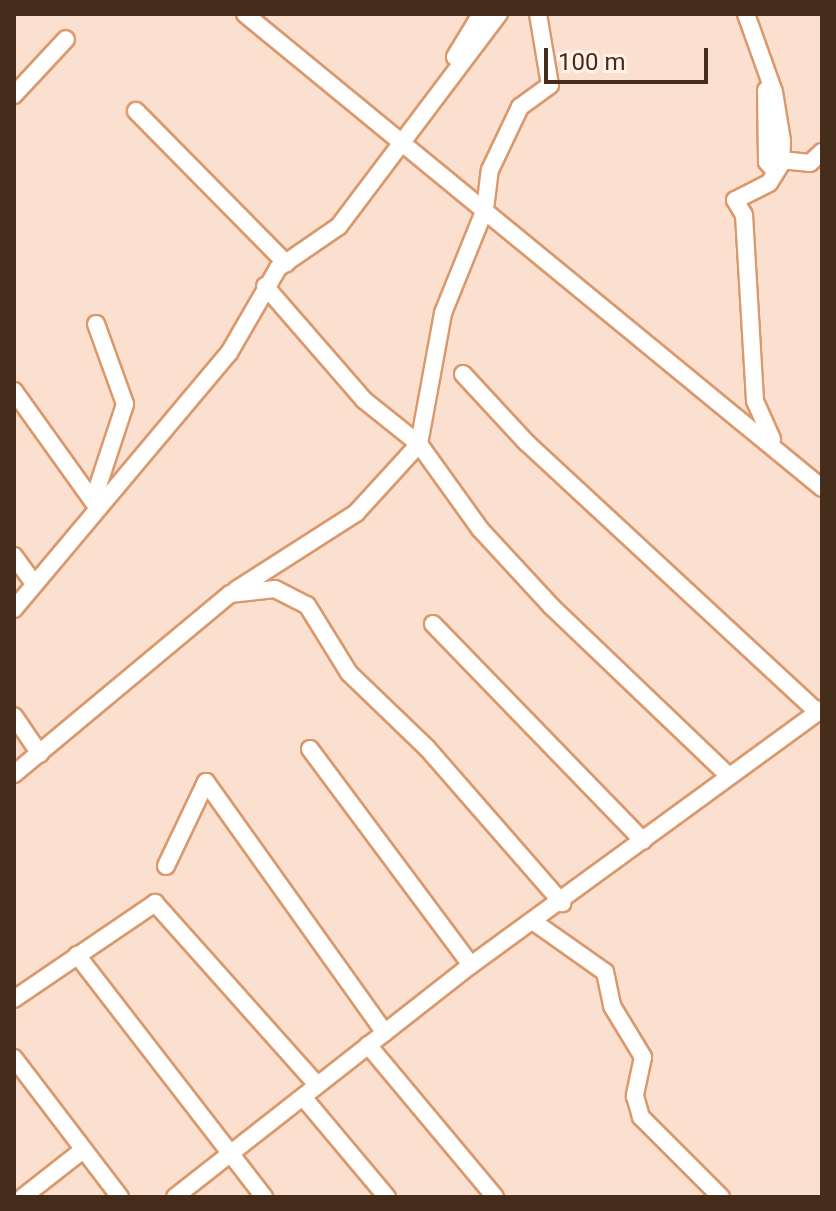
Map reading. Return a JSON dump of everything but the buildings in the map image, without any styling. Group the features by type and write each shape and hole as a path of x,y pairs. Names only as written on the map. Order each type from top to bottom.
{"street":[{"path":"246,14 822,488"},
{"path":"447,81 481,14"},
{"path":"14,609 96,504 229,353 265,286 286,263 330,236 400,140 499,14"},
{"path":"14,774 230,594 284,553 356,513 419,444 443,313 485,209 490,170 520,107 550,85 538,14"},
{"path":"746,14 779,115 778,165 769,183 735,200 744,215 755,401 780,454"},
{"path":"14,95 66,39"},
{"path":"136,111 286,263"},
{"path":"778,165 810,163 822,152"},
{"path":"265,286 364,400 419,444 480,529 551,606 728,775"},
{"path":"96,324 125,404 96,504"},
{"path":"175,1197 225,1153 303,1097 471,965 562,903 728,775 820,711 527,443 463,374"},
{"path":"14,391 96,504"},
{"path":"14,556 34,584"},
{"path":"230,594 275,589 307,605 349,673 427,748 562,903"},
{"path":"433,624 643,841"},
{"path":"14,716 40,754"},
{"path":"310,749 471,965"},
{"path":"166,866 206,782 385,1033"},
{"path":"14,999 157,904 317,1085"},
{"path":"534,922 605,972 612,1006 643,1057 635,1096 641,1117 721,1197"},
{"path":"77,955 225,1153 264,1197"},
{"path":"368,1045 495,1197"},
{"path":"14,1058 120,1197"},
{"path":"303,1097 387,1197"},
{"path":"23,1197 83,1150"}]}
